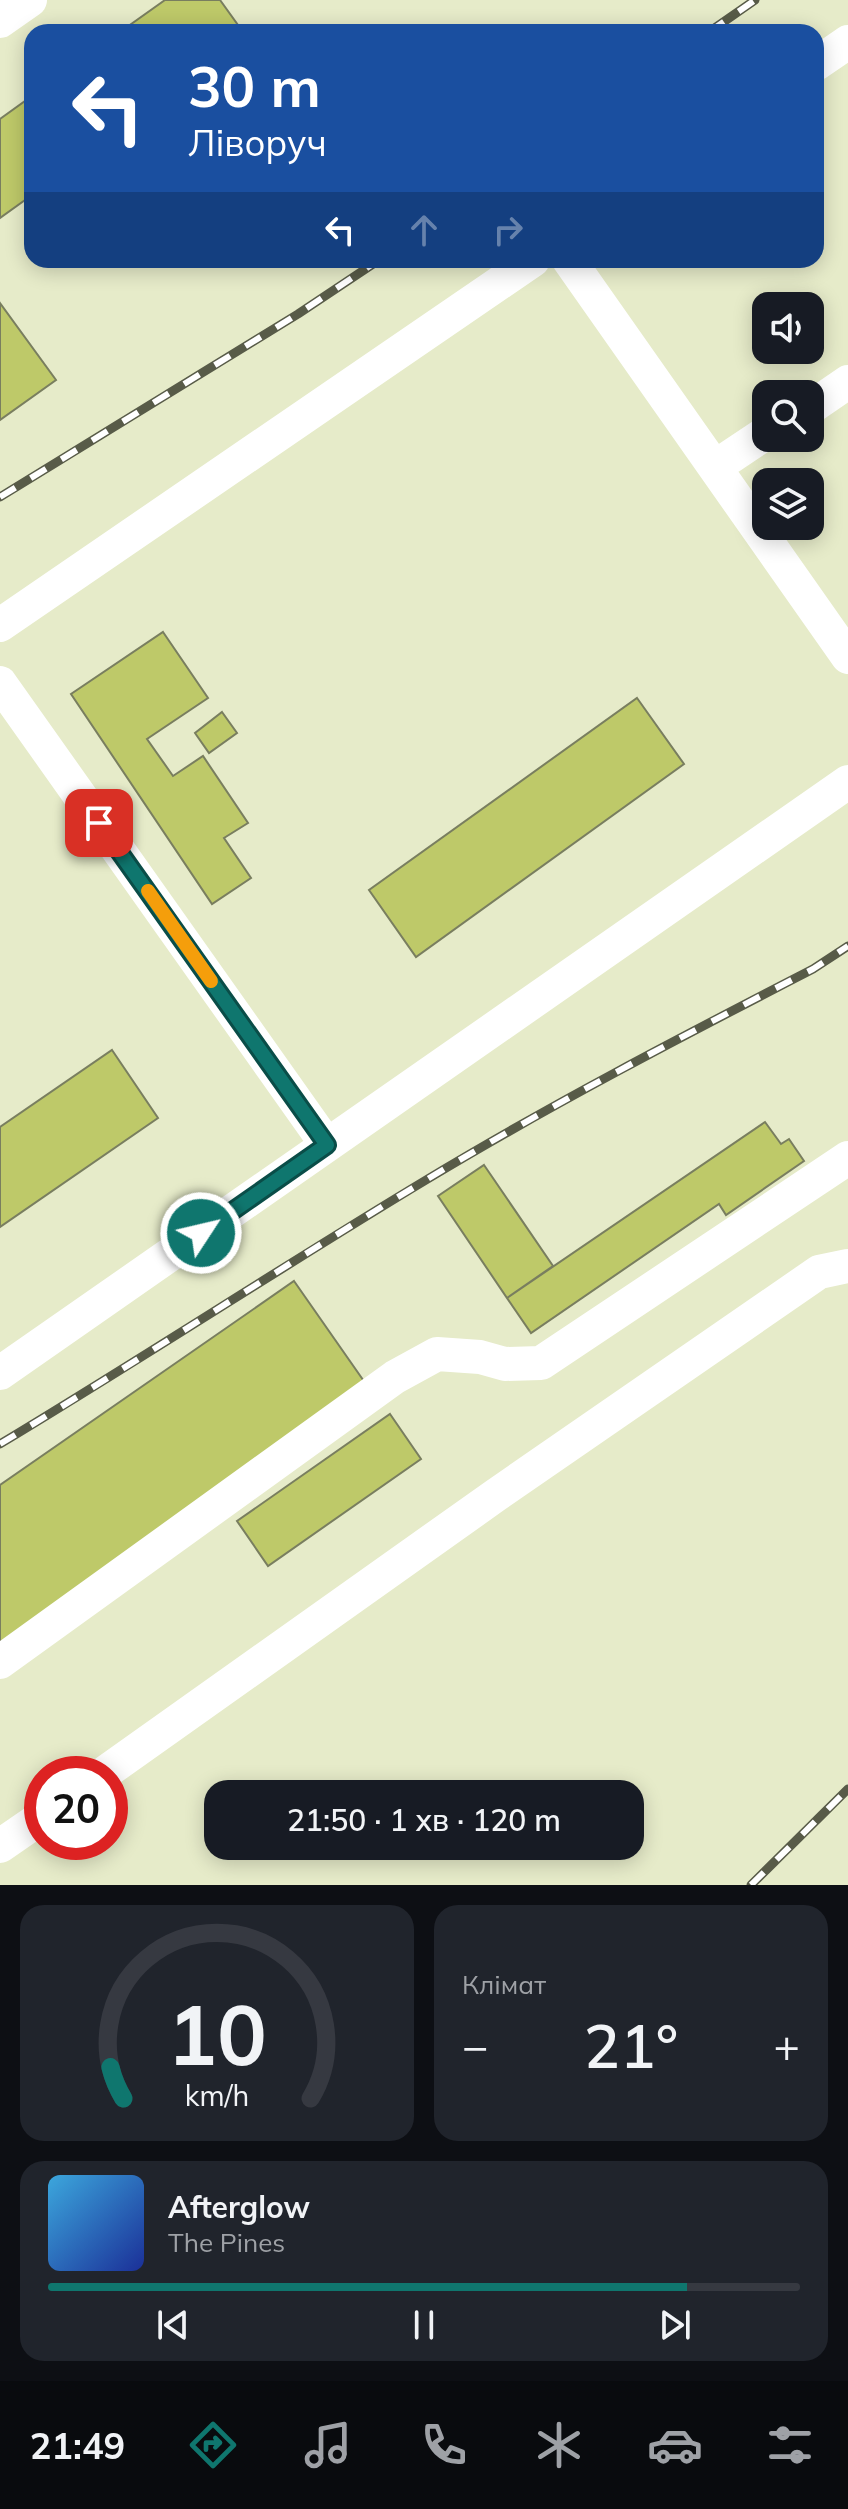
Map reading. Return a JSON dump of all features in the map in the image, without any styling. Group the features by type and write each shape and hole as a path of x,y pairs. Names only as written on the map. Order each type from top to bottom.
{"lane":[{"path":"0,21 30,0"},
{"path":"824,58 848,42"},
{"path":"0,625 521,268"},
{"path":"575,268 848,657"},
{"path":"824,398 848,382"},
{"path":"715,467 752,442"},
{"path":"0,683 327,1145"},
{"path":"0,1373 848,782"},
{"path":"0,1662 395,1377 437,1354 480,1357 505,1364 541,1363 848,1158"},
{"path":"128,1756 496,1495 819,1272 848,1266"},
{"path":"0,1846 24,1829"}],"building":[{"path":"165,0 220,0 237,24 131,24"},
{"path":"24,102 24,201 0,218 0,119"},
{"path":"0,303 56,380 0,420"},
{"path":"163,632 208,698 147,739 173,776 203,756 248,823 224,838 251,878 212,904 71,694"},
{"path":"637,698 684,764 416,957 369,890"},
{"path":"222,712 237,733 209,753 195,733"},
{"path":"112,1050 158,1118 0,1227 0,1127"},
{"path":"765,1122 781,1144 789,1139 804,1161 726,1215 719,1204 531,1333 507,1298"},
{"path":"484,1165 553,1266 507,1298 438,1196"},
{"path":"294,1281 368,1387 0,1643 0,1485"},
{"path":"390,1414 421,1459 268,1566 237,1521"}],"railway":[{"path":"720,24 755,0"},
{"path":"0,497 298,314 367,268"},
{"path":"0,1444 473,1152 618,1071 813,969 848,946"},
{"path":"751,1885 848,1789"}],"slow traffic":[{"path":"148,891 211,981"}],"route":[{"path":"99,823 327,1145 201,1233"}]}
